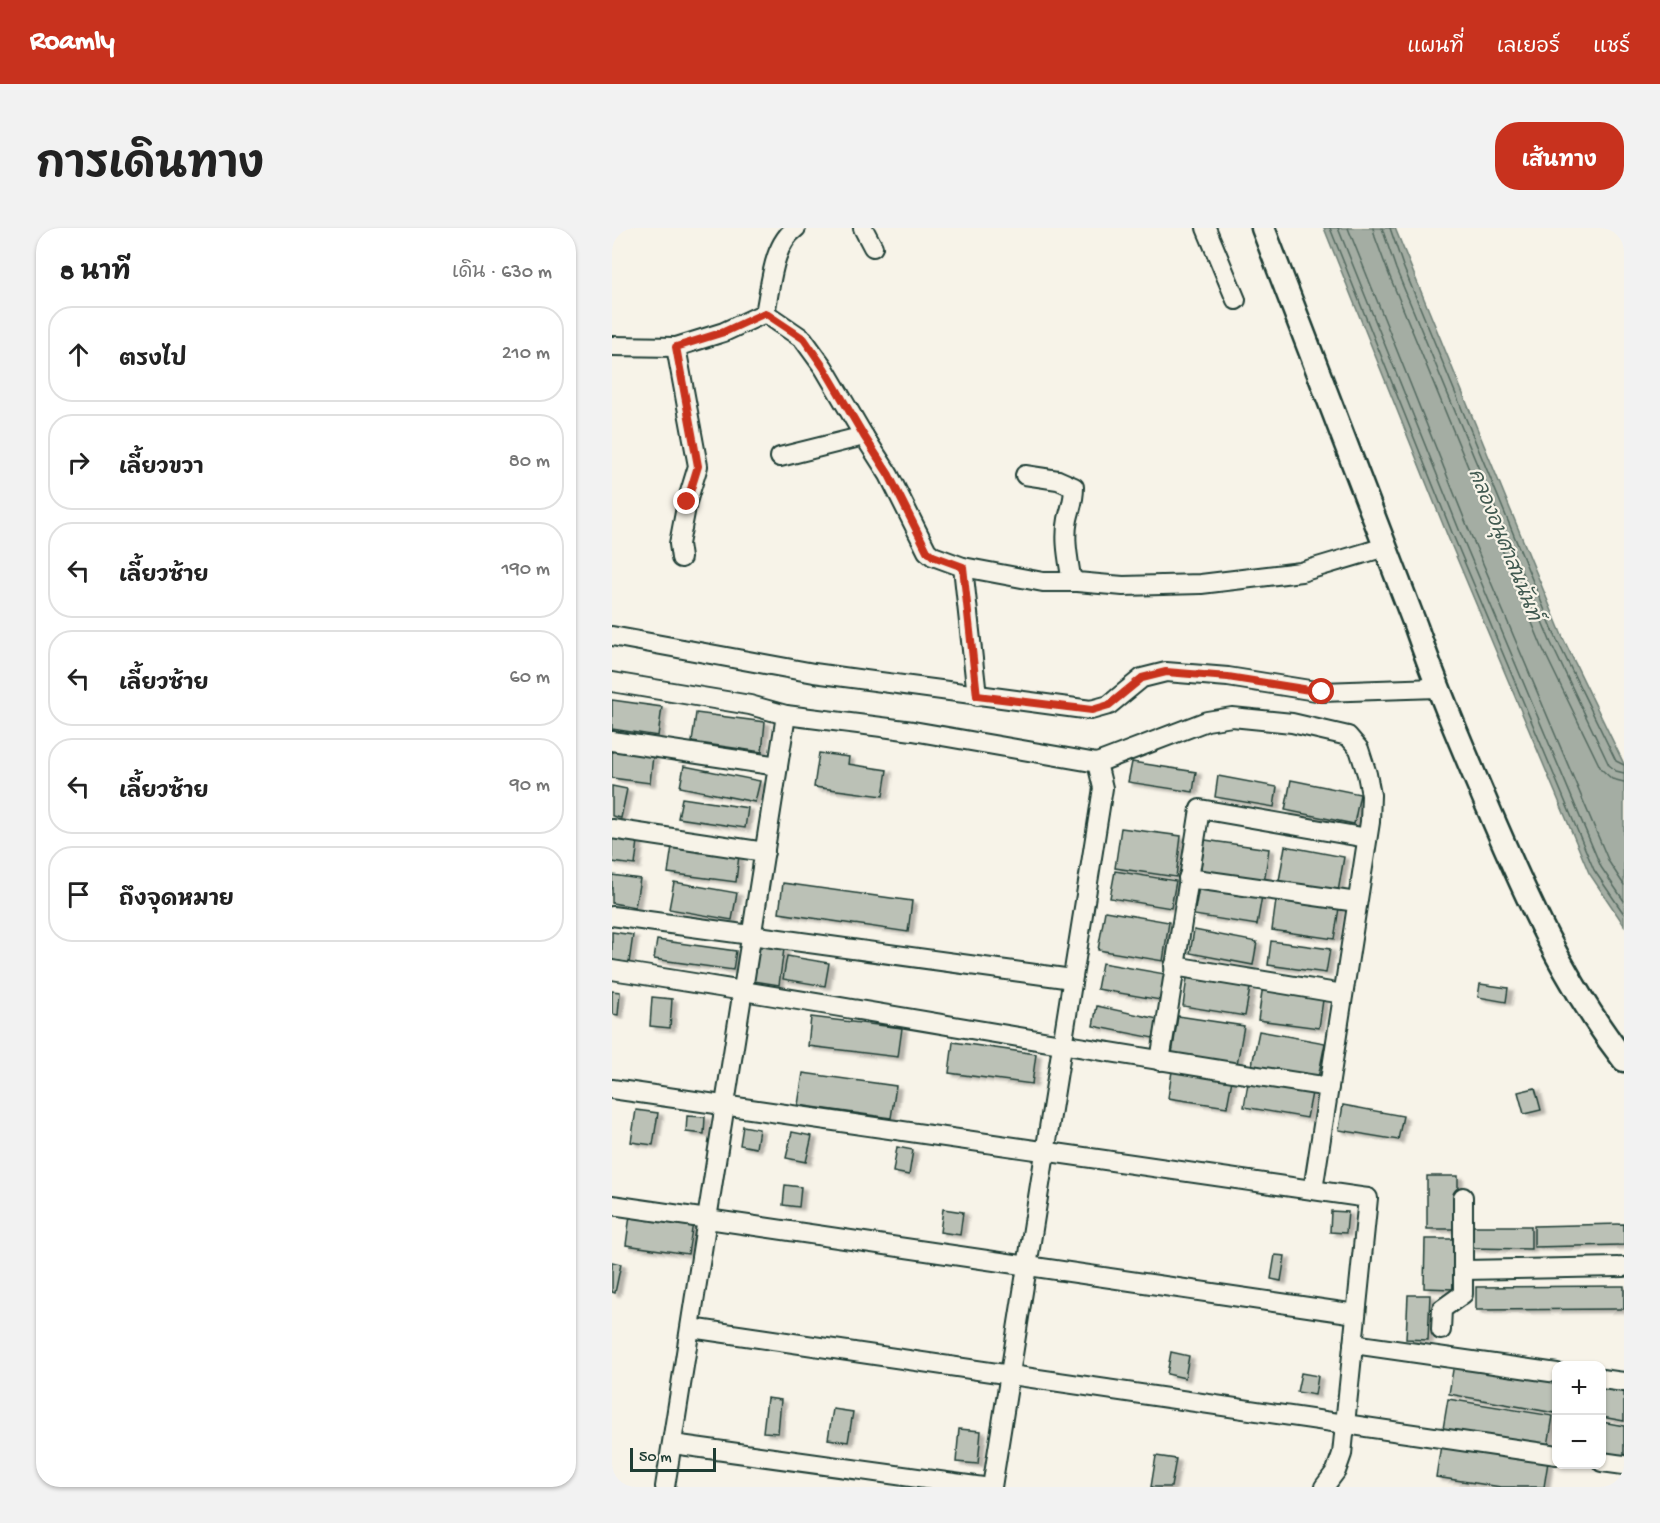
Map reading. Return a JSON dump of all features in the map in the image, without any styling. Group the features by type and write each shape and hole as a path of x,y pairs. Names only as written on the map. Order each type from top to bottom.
{"main road":[{"path":"1263,228 1437,688 1520,885 1556,955 1624,1060"}],"street":[{"path":"765,313 776,258 787,234 796,228"},
{"path":"863,228 873,247"},
{"path":"1206,228 1236,300"},
{"path":"612,346 676,347 724,332 765,313"},
{"path":"765,313 804,339 889,475 927,551 933,556 963,567 1043,582 1123,586 1202,584 1301,572 1385,547"},
{"path":"676,347 698,466 679,544 681,558"},
{"path":"780,457 864,436"},
{"path":"1025,475 1058,480 1074,487 1074,503 1068,518 1066,542 1071,577 1077,582"},
{"path":"963,567 977,696"},
{"path":"612,636 814,673 1092,710 1109,705 1142,678 1166,672 1228,677 1322,692 1437,688"},
{"path":"612,682 750,705 786,715 914,731 1097,763 1207,721 1232,717 1292,723 1348,736 1359,749 1371,795 1367,838 1313,1190"},
{"path":"665,1487 786,715"},
{"path":"612,741 778,766"},
{"path":"992,1487 1103,788 1097,763"},
{"path":"1160,1061 1200,809 1367,838"},
{"path":"612,829 765,852"},
{"path":"1188,878 1357,902"},
{"path":"612,916 1072,979"},
{"path":"1174,966 1343,994"},
{"path":"612,970 1329,1087"},
{"path":"612,1089 1368,1198 1342,1454 1336,1471 1324,1487"},
{"path":"1441,1330 1442,1309 1463,1294 1463,1197"},
{"path":"612,1205 1356,1314"},
{"path":"1464,1270 1624,1267"},
{"path":"691,1328 1552,1454"},
{"path":"1353,1344 1552,1372"},
{"path":"1606,1380 1624,1382"},
{"path":"673,1444 983,1487"},
{"path":"1606,1463 1624,1465"}],"water":[{"name":"คลองอนุศาสนนันท์","path":"1324,228 1395,228 1563,638 1624,764 1624,925 1589,873 1448,537"}],"building":[{"path":"612,700 662,707 658,736 612,729"},
{"path":"696,713 765,722 762,752 692,742"},
{"path":"612,750 653,756 650,783 612,778"},
{"path":"819,753 849,757 848,764 887,770 883,796 814,787"},
{"path":"1132,762 1196,772 1193,792 1128,782"},
{"path":"684,766 760,781 755,802 680,787"},
{"path":"1218,776 1277,787 1274,807 1215,797"},
{"path":"1291,780 1360,794 1354,824 1285,810"},
{"path":"612,786 627,789 621,818 612,816"},
{"path":"682,798 748,808 745,828 678,818"},
{"path":"1121,828 1181,836 1176,877 1115,868"},
{"path":"612,838 638,841 635,865 612,862"},
{"path":"1205,840 1269,849 1264,883 1200,874"},
{"path":"672,846 739,855 736,882 668,873"},
{"path":"1285,846 1344,857 1338,892 1279,881"},
{"path":"1115,871 1176,881 1171,908 1110,898"},
{"path":"612,875 640,879 635,907 612,903"},
{"path":"674,882 737,893 732,920 669,909"},
{"path":"783,883 912,901 908,932 779,913"},
{"path":"1199,887 1262,896 1257,925 1194,915"},
{"path":"1277,893 1340,902 1334,939 1272,930"},
{"path":"1105,911 1169,922 1163,961 1098,950"},
{"path":"1194,930 1257,942 1253,965 1190,953"},
{"path":"612,932 633,935 629,963 612,960"},
{"path":"657,940 736,951 733,970 654,959"},
{"path":"1271,941 1330,949 1326,973 1268,965"},
{"path":"758,946 784,949 779,985 754,981"},
{"path":"787,956 829,963 825,986 783,979"},
{"path":"1102,963 1165,974 1160,1000 1097,989"},
{"path":"1187,978 1250,988 1245,1016 1183,1006"},
{"path":"1480,984 1508,988 1506,1002 1478,997"},
{"path":"1263,985 1324,993 1319,1028 1258,1020"},
{"path":"612,991 620,992 618,1015 612,1014"},
{"path":"652,997 672,999 670,1028 650,1026"},
{"path":"1097,1006 1158,1019 1153,1038 1093,1026"},
{"path":"1178,1016 1244,1026 1237,1064 1172,1054"},
{"path":"811,1017 902,1028 898,1057 808,1046"},
{"path":"1259,1031 1325,1043 1318,1078 1252,1065"},
{"path":"953,1042 1036,1054 1032,1084 949,1073"},
{"path":"1172,1071 1232,1080 1227,1107 1168,1098"},
{"path":"803,1073 896,1086 891,1118 798,1105"},
{"path":"1248,1083 1312,1093 1307,1118 1244,1107"},
{"path":"1535,1088 1541,1110 1524,1114 1518,1092"},
{"path":"1343,1105 1403,1116 1398,1140 1339,1130"},
{"path":"636,1110 658,1113 653,1145 631,1142"},
{"path":"687,1116 705,1117 704,1134 686,1132"},
{"path":"743,1126 759,1129 756,1148 740,1145"},
{"path":"792,1132 812,1136 806,1162 786,1158"},
{"path":"897,1147 913,1150 909,1175 893,1172"},
{"path":"1427,1176 1458,1176 1458,1229 1427,1229"},
{"path":"785,1185 801,1187 799,1207 783,1205"},
{"path":"943,1209 963,1212 960,1235 940,1232"},
{"path":"1331,1211 1348,1212 1346,1233 1330,1232"},
{"path":"630,1215 693,1223 688,1254 626,1245"},
{"path":"1624,1224 1624,1245 1534,1247 1534,1226"},
{"path":"1470,1226 1531,1226 1531,1249 1470,1248"},
{"path":"1425,1239 1455,1239 1454,1289 1424,1288"},
{"path":"1275,1255 1285,1256 1281,1281 1271,1279"},
{"path":"612,1262 621,1264 615,1293 612,1292"},
{"path":"1624,1286 1624,1309 1476,1310 1476,1287"},
{"path":"1408,1295 1430,1295 1428,1340 1406,1339"},
{"path":"1171,1352 1189,1356 1185,1378 1167,1374"},
{"path":"1454,1364 1552,1381 1552,1412 1449,1394"},
{"path":"1301,1373 1318,1376 1315,1395 1297,1392"},
{"path":"1606,1388 1624,1390 1624,1421 1606,1418"},
{"path":"767,1398 781,1400 778,1433 763,1432"},
{"path":"1448,1399 1552,1416 1548,1446 1443,1429"},
{"path":"833,1409 853,1412 848,1442 828,1439"},
{"path":"1606,1423 1624,1426 1624,1456 1606,1453"},
{"path":"959,1429 981,1431 978,1464 956,1462"},
{"path":"1441,1445 1548,1462 1544,1487 1501,1487 1436,1477"},
{"path":"1156,1456 1176,1459 1171,1487 1151,1487"}],"route":[{"path":"687,502 698,466 676,347 724,332 765,313 804,339 824,368 889,475 927,551 933,556 963,567 977,696 1092,710 1109,705 1142,678 1166,672 1228,677 1322,692"}]}
